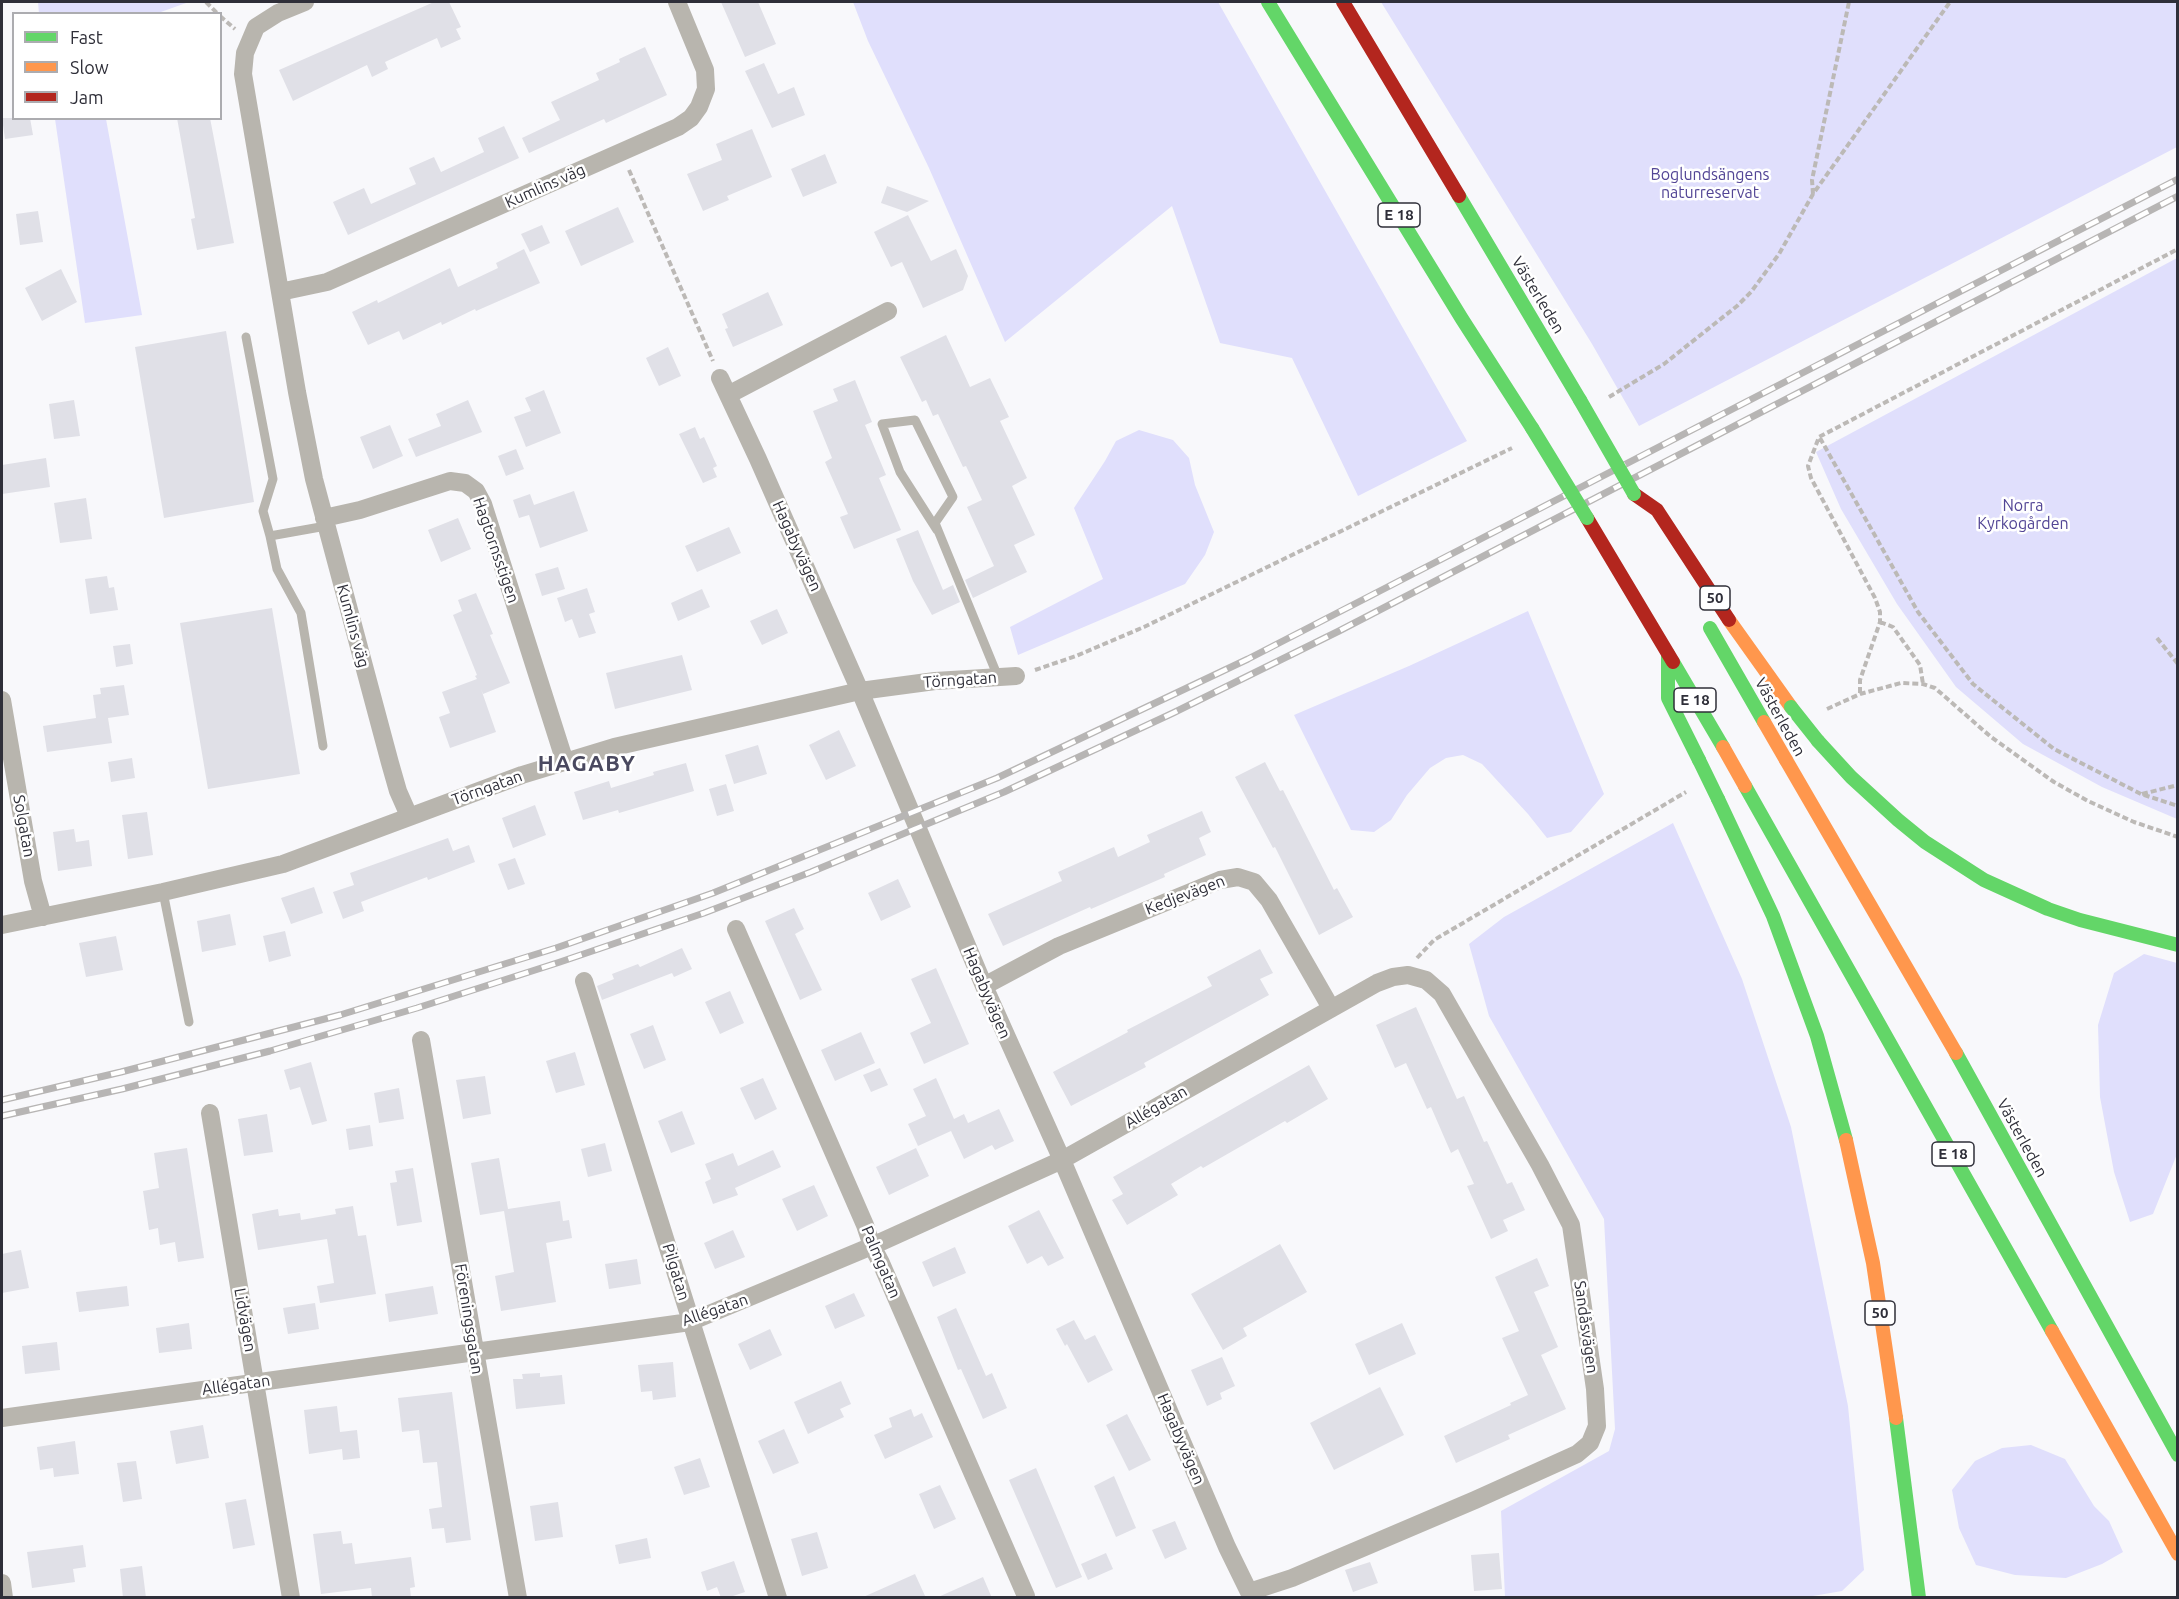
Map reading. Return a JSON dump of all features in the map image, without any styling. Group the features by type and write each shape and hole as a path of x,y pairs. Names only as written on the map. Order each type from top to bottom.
{"highway":[{"name":"E 18","path":"1268,2 1668,652 2178,1554"},
{"name":"Västerleden","path":"1342,2 1580,400 1650,524"},
{"name":"50","path":"1634,494 1657,510 1742,639 1818,741 1851,777 1898,820 1925,842 1984,880 2016,895 2080,920 2178,945"},
{"name":"Västerleden","path":"1702,615 1946,1035 2178,1455"},
{"name":"50","path":"1668,652 1668,698 1773,916 1828,1074 1858,1188 1873,1263 1905,1477 1920,1598"},
{"path":"1905,1595 1914,1560"}],"street":[{"name":"Kumlins väg","path":"305,2 278,13 256,27 244,53 243,74 297,392 325,522 390,763 409,816"},
{"name":"Kumlins väg","path":"280,292 327,282 622,153 678,127 691,118 699,107 706,89 705,70 677,2"},
{"path":"728,395 888,311"},
{"name":"Hagabyvägen","path":"720,378 860,691 984,986 1062,1160 1222,1537 1248,1591"},
{"name":"Hagtornsstigen","path":"325,522 450,481 465,483 476,490 483,504 565,762"},
{"name":"Törngatan","path":"2,925 163,892 283,864 522,775 614,747 860,691 935,681 1007,677"},
{"name":"Solgatan","path":"2,700 33,881 43,917"},
{"name":"Kedjevägen","path":"984,986 1059,946 1220,879 1238,877 1254,882 1269,900 1331,1008"},
{"name":"Palmgatan","path":"736,929 1026,1596"},
{"name":"Sandåsvägen","path":"1248,1591 1292,1578 1577,1454 1590,1443 1597,1426 1571,1225 1540,1165 1442,994 1426,980 1408,975 1377,982 1331,1008"},
{"name":"Pilgatan","path":"584,981 778,1598"},
{"name":"Allégatan","path":"2,1418 690,1322 872,1246 1062,1160 1331,1008"},
{"name":"Föreningsgatan","path":"421,1040 518,1598"},
{"name":"Lidvägen","path":"210,1113 291,1598"},
{"path":"2,1583 4,1598"}],"lane":[{"path":"246,337 273,479 263,511 277,569 301,613 323,746"},
{"path":"938,530 900,472 882,424 915,420 953,497 935,523 1007,677"},
{"path":"270,536 325,522"},
{"path":"163,892 189,1023"}],"path":[{"path":"1814,194 1812,180 1849,2"},
{"path":"622,153 720,378"},
{"path":"1860,694 1860,680 1880,622 1880,612 1875,598 1811,478 1808,466 1819,437 2178,249"},
{"path":"1819,437 1918,612 1973,684 2054,749 2141,794 2178,806"},
{"path":"1880,622 1893,627 1920,665 1923,684"},
{"path":"2157,638 2178,664"},
{"path":"2141,794 2178,785"}],"green space":[{"path":"38,2 189,2 161,12 39,12"},
{"path":"853,2 1218,2 1467,441 1358,496 1292,358 1220,343 1172,206 1005,342 929,168 868,41"},
{"name":"Boglundsängens naturreservat","path":"1381,2 2177,2 2177,147 1639,426 1592,344"},
{"path":"55,120 106,120 142,315 85,323"},
{"name":"Norra Kyrkogården","path":"2177,258 2177,819 2102,787 2023,744 1956,687 1897,604 1841,509 1816,452"},
{"path":"1139,430 1173,440 1189,458 1195,485 1214,532 1205,555 1185,584 1018,655 1010,627 1103,579 1074,508 1116,441"},
{"path":"1528,611 1604,794 1571,832 1547,838 1482,764 1463,755 1446,758 1430,768 1407,795 1391,820 1374,832 1351,830 1294,715 1409,666"},
{"path":"1673,823 1742,979 1791,1127 1848,1406 1864,1570 1842,1591 1807,1597 1505,1597 1501,1511 1609,1451 1615,1429 1604,1219 1489,1016 1469,944 1504,917"},
{"path":"2144,954 2177,963 2177,1154 2153,1214 2130,1222 2114,1172 2100,1097 2098,1025 2114,973"},
{"path":"2031,1445 2065,1459 2094,1506 2109,1521 2123,1552 2102,1564 2066,1578 2015,1575 1976,1565 1959,1528 1952,1490 1975,1461 2002,1448"}],"building":[{"path":"434,2 449,2 461,27 456,29 461,39 441,48 437,38 385,62 388,69 372,77 367,65 293,101 279,70"},
{"path":"721,2 758,2 776,44 745,57"},
{"path":"645,47 667,95 606,123 604,119 529,153 522,138 560,120 551,102 599,80 596,73"},
{"path":"764,63 778,94 794,87 805,115 772,128 745,71"},
{"path":"2,118 30,120 33,135 5,139"},
{"path":"177,120 210,120 234,243 197,250 191,219 195,218"},
{"path":"504,126 519,158 348,235 333,202 364,188 371,204 416,184 409,168 434,157 441,172 484,152 478,138"},
{"path":"752,129 772,177 727,196 729,200 703,211 687,174 722,160 716,144"},
{"path":"825,154 837,183 803,197 791,169"},
{"path":"887,186 929,201 907,212 881,203"},
{"path":"618,207 634,242 581,266 565,231"},
{"path":"38,211 43,242 20,245 16,214"},
{"path":"908,215 931,261 956,249 968,276 963,290 923,308 902,262 891,267 874,232"},
{"path":"542,225 550,243 530,252 521,234"},
{"path":"524,249 540,283 442,325 441,322 403,340 399,331 368,345 352,312 377,300 378,303 450,268 458,287 498,268 496,263"},
{"path":"61,269 77,302 42,321 25,288"},
{"path":"768,292 783,325 733,347 725,329 728,328 722,314"},
{"path":"226,331 254,502 164,518 135,347"},
{"path":"946,335 970,387 990,378 1009,417 1000,421 1027,478 1012,486 1035,535 1014,545 1027,572 973,598 965,580 994,566 967,507 982,500 966,466 963,467 938,414 933,416 926,400 922,402 900,357"},
{"path":"668,347 681,376 659,386 646,358"},
{"path":"855,380 872,422 865,425 886,475 879,478 901,530 854,549 840,517 848,514 825,462 832,458 813,411 838,401 833,389"},
{"path":"544,390 561,433 526,447 514,417 531,411 525,398"},
{"path":"74,400 80,436 54,439 49,404"},
{"path":"468,400 482,432 416,457 408,439 441,426 436,414"},
{"path":"390,425 403,456 373,469 360,437"},
{"path":"695,427 700,439 704,437 717,466 713,468 717,477 703,483 679,434"},
{"path":"516,449 524,469 506,476 498,456"},
{"path":"46,458 50,487 2,494 2,465"},
{"path":"574,491 588,531 540,548 529,515 519,518 513,500 530,494 534,505"},
{"path":"86,498 92,539 60,543 54,503"},
{"path":"458,518 471,549 441,562 428,530"},
{"path":"729,527 741,553 697,572 685,546"},
{"path":"918,530 943,590 953,585 960,602 932,615 913,581 896,539"},
{"path":"558,567 565,589 542,596 535,574"},
{"path":"107,576 109,588 114,587 118,610 90,614 85,579"},
{"path":"587,588 595,612 589,614 596,633 579,638 572,619 565,622 557,598"},
{"path":"702,589 710,607 678,621 671,603"},
{"path":"476,593 510,683 483,694 481,689 496,732 450,748 439,717 450,713 442,692 477,679 453,615 462,611 458,600"},
{"path":"272,608 300,774 208,789 180,623"},
{"path":"777,609 788,633 762,645 750,621"},
{"path":"130,644 133,664 116,667 113,646"},
{"path":"682,655 692,690 615,709 606,673"},
{"path":"124,685 129,715 108,718 112,743 47,752 43,726 96,718 93,695 101,694 100,688"},
{"path":"839,730 856,766 826,780 809,745"},
{"path":"758,745 767,774 734,784 725,755"},
{"path":"132,758 135,778 111,782 108,762"},
{"path":"1265,762 1280,791 1283,790 1334,890 1337,888 1353,917 1319,935 1275,847 1273,848 1235,777"},
{"path":"686,763 694,791 619,813 618,810 583,820 574,792 609,781 611,788 654,775 653,772"},
{"path":"726,784 734,811 717,816 709,789"},
{"path":"535,805 546,835 513,848 502,818"},
{"path":"1202,811 1211,832 1199,838 1206,855 1164,874 1165,877 1003,946 988,914 1062,881 1058,872 1114,847 1118,857 1150,842 1147,835"},
{"path":"147,812 153,855 128,859 122,815"},
{"path":"74,829 76,842 89,840 92,866 58,871 53,832"},
{"path":"448,838 453,851 469,845 475,862 361,902 364,911 343,919 333,892 354,885 350,873"},
{"path":"515,858 525,884 508,890 498,864"},
{"path":"898,879 911,907 881,921 868,893"},
{"path":"314,887 323,913 291,924 281,898"},
{"path":"794,908 804,929 795,934 822,990 800,1000 765,921"},
{"path":"230,914 236,945 202,952 197,921"},
{"path":"285,931 291,956 269,962 263,936"},
{"path":"116,936 123,970 86,977 79,943"},
{"path":"682,948 692,969 674,977 672,973 602,1000 597,986 614,979 612,974 638,964 640,967"},
{"path":"1260,949 1273,973 1260,979 1269,995 1144,1063 1146,1067 1071,1106 1053,1072 1212,986 1207,977"},
{"path":"936,968 969,1044 924,1064 910,1033 931,1023 911,979"},
{"path":"730,991 744,1023 720,1034 705,1002"},
{"path":"1416,1007 1457,1099 1464,1096 1484,1142 1487,1141 1507,1184 1512,1182 1525,1210 1503,1220 1508,1231 1491,1239 1467,1186 1474,1184 1458,1149 1451,1153 1431,1107 1427,1109 1406,1063 1395,1068 1376,1025"},
{"path":"653,1025 666,1060 644,1069 630,1034"},
{"path":"861,1032 875,1063 835,1081 821,1050"},
{"path":"575,1052 585,1085 556,1093 546,1061"},
{"path":"311,1062 327,1121 312,1125 300,1087 290,1090 284,1070"},
{"path":"1309,1065 1328,1099 1171,1184 1178,1195 1127,1225 1112,1200 1123,1194 1113,1177"},
{"path":"880,1068 888,1085 871,1092 863,1075"},
{"path":"485,1076 491,1114 463,1119 456,1080"},
{"path":"763,1078 777,1109 755,1120 740,1088"},
{"path":"936,1078 954,1119 964,1114 968,1123 999,1109 1014,1141 995,1150 992,1145 964,1159 951,1131 918,1146 908,1124 926,1116 913,1089"},
{"path":"399,1088 404,1119 379,1123 374,1093"},
{"path":"682,1111 695,1144 671,1153 658,1121"},
{"path":"267,1114 273,1152 244,1156 238,1119"},
{"path":"370,1125 373,1146 349,1150 346,1129"},
{"path":"605,1143 612,1171 588,1177 581,1149"},
{"path":"187,1148 204,1258 178,1262 175,1242 160,1245 158,1228 149,1230 143,1191 159,1188 154,1153"},
{"path":"916,1148 929,1176 889,1195 876,1167"},
{"path":"773,1150 781,1167 735,1188 738,1195 713,1204 705,1182 711,1179 705,1164 733,1153 738,1166"},
{"path":"499,1158 508,1209 560,1201 563,1221 569,1220 572,1238 546,1243 556,1302 501,1311 495,1276 514,1272 504,1211 480,1215 471,1163"},
{"path":"413,1168 422,1222 397,1226 390,1183 397,1182 395,1171"},
{"path":"814,1185 828,1216 797,1231 782,1199"},
{"path":"353,1206 358,1236 366,1235 376,1294 320,1303 317,1286 334,1283 327,1239 258,1250 252,1214 278,1209 279,1216 300,1213 301,1220 336,1214 335,1209"},
{"path":"1039,1210 1064,1258 1048,1266 1042,1256 1027,1264 1008,1226"},
{"path":"733,1230 745,1257 715,1269 704,1243"},
{"path":"1280,1244 1307,1292 1243,1328 1247,1336 1223,1350 1191,1294"},
{"path":"955,1247 966,1273 933,1287 922,1262"},
{"path":"21,1250 29,1288 2,1293 2,1254"},
{"path":"1537,1258 1549,1286 1534,1292 1558,1347 1541,1355 1566,1409 1508,1435 1510,1439 1456,1463 1444,1436 1528,1395 1502,1338 1519,1331 1495,1277"},
{"path":"637,1259 641,1284 609,1289 605,1264"},
{"path":"127,1286 129,1306 79,1312 76,1292"},
{"path":"433,1286 438,1314 389,1322 385,1294"},
{"path":"854,1293 865,1316 835,1329 825,1306"},
{"path":"315,1303 319,1329 288,1334 283,1308"},
{"path":"956,1308 986,1376 992,1373 1007,1408 983,1419 961,1369 958,1370 937,1317"},
{"path":"1074,1320 1085,1340 1095,1335 1113,1370 1088,1383 1067,1344 1065,1346 1056,1329"},
{"path":"189,1323 192,1349 159,1353 156,1328"},
{"path":"1402,1323 1416,1354 1369,1375 1355,1344"},
{"path":"770,1329 782,1355 750,1370 738,1344"},
{"path":"57,1342 60,1370 25,1374 22,1346"},
{"path":"1222,1357 1235,1386 1220,1393 1222,1399 1207,1406 1191,1370"},
{"path":"673,1362 676,1397 653,1400 652,1391 641,1392 638,1365"},
{"path":"540,1373 540,1377 562,1375 565,1404 516,1409 513,1379 523,1379 522,1374"},
{"path":"841,1381 851,1404 840,1409 844,1417 808,1434 794,1402"},
{"path":"1380,1387 1404,1435 1334,1470 1310,1423"},
{"path":"452,1392 471,1540 446,1543 444,1528 432,1529 429,1509 442,1507 437,1462 423,1463 419,1430 402,1432 398,1398"},
{"path":"337,1406 340,1432 357,1430 360,1458 343,1460 342,1449 309,1454 304,1410"},
{"path":"911,1409 914,1417 922,1413 933,1437 885,1459 874,1435 892,1427 889,1418"},
{"path":"1127,1414 1151,1460 1129,1471 1106,1425"},
{"path":"203,1425 209,1458 176,1464 170,1431"},
{"path":"784,1429 799,1463 773,1474 758,1441"},
{"path":"75,1441 79,1474 54,1477 53,1468 40,1470 37,1447"},
{"path":"700,1458 710,1487 684,1495 674,1467"},
{"path":"136,1461 142,1499 123,1502 117,1463"},
{"path":"1036,1468 1082,1577 1056,1588 1009,1480"},
{"path":"1114,1476 1136,1528 1116,1537 1094,1486"},
{"path":"940,1485 956,1519 934,1529 919,1494"},
{"path":"246,1499 255,1545 233,1549 225,1503"},
{"path":"558,1502 563,1537 535,1541 530,1506"},
{"path":"1175,1521 1187,1549 1165,1559 1152,1530"},
{"path":"341,1531 343,1544 352,1543 355,1564 411,1557 415,1587 410,1588 411,1598 372,1598 371,1588 321,1594 313,1534"},
{"path":"817,1532 828,1568 802,1576 791,1539"},
{"path":"647,1538 651,1558 619,1564 615,1545"},
{"path":"83,1545 86,1567 73,1569 75,1582 32,1588 27,1552"},
{"path":"1106,1553 1113,1569 1088,1580 1081,1564"},
{"path":"1499,1553 1502,1589 1474,1591 1471,1555"},
{"path":"734,1561 745,1592 721,1598 717,1587 707,1591 701,1572"},
{"path":"1370,1562 1378,1583 1353,1592 1345,1570"},
{"path":"142,1566 146,1598 123,1598 120,1569"},
{"path":"915,1574 926,1598 861,1598"},
{"path":"983,1577 992,1598 936,1598"}],"railway":[{"path":"2,1100 121,1072 340,1015 556,948 713,893 997,778 1248,659 2178,179"},
{"path":"2,1116 122,1089 270,1051 417,1008 560,962 704,913 811,872 1004,792 1173,713 1339,631 2178,196"}],"traffic: fast":[{"path":"1268,2 1462,319 1532,428"},
{"path":"1459,196 1580,400"},
{"path":"1580,400 1634,494"},
{"path":"1532,428 1587,518"},
{"path":"1710,628 1764,722"},
{"path":"1668,654 1668,698 1699,760"},
{"path":"1673,662 1723,747"},
{"path":"1791,707 1818,741"},
{"path":"1818,741 1851,777 1898,820 1925,842 1984,880 2048,909 2080,920 2178,945"},
{"path":"1699,760 1718,799"},
{"path":"1745,786 2052,1331"},
{"path":"1718,799 1773,916 1817,1036 1846,1140"},
{"path":"1956,1053 2178,1455"},
{"path":"1896,1418 1919,1598"}],"traffic: slow":[{"path":"1729,620 1791,707"},
{"path":"1764,722 1786,760"},
{"path":"1723,747 1745,786"},
{"path":"1786,760 1956,1053"},
{"path":"1846,1140 1873,1263 1896,1418"},
{"path":"2052,1331 2178,1554"}],"traffic: jam":[{"path":"1343,2 1459,196"},
{"path":"1634,494 1657,510 1729,620"},
{"path":"1587,518 1673,662"}],"district":[{"name":"HAGABY","path":"587,764"}]}
